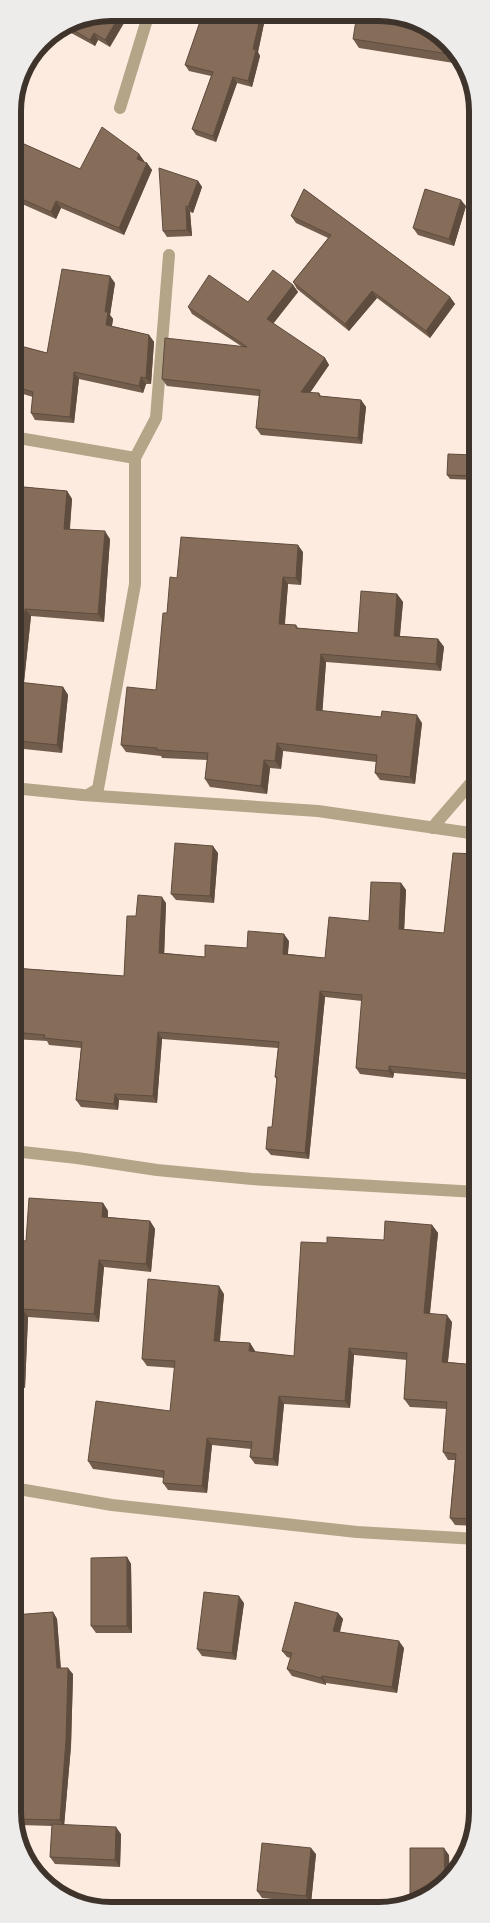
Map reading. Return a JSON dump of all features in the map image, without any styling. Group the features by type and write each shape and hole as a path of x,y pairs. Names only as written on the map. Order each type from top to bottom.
{"street":[{"path":"120,108 146,21"},
{"path":"88,795 98,789 135,584 135,458 156,418 169,255"},
{"path":"21,438 135,458"},
{"path":"432,828 469,785"},
{"path":"21,789 318,811 469,833"},
{"path":"21,1152 157,1170 252,1179 469,1192"},
{"path":"21,1489 131,1507 357,1532 469,1539"}],"building":[{"path":"116,21 105,40 94,33 90,40 73,30 93,23"},
{"path":"200,21 259,21 253,49 256,50 248,81 233,77 213,136 192,129 213,72 185,65"},
{"path":"356,21 391,22 414,28 424,33 443,47 448,54 353,39"},
{"path":"102,127 139,154 137,159 147,163 119,228 56,201 51,212 21,199 21,143 80,169"},
{"path":"159,168 198,181 188,207 186,206 187,230 163,231"},
{"path":"304,189 450,297 426,331 372,291 345,324 293,282 331,235 291,216"},
{"path":"425,189 461,200 449,239 413,228"},
{"path":"62,269 110,276 105,312 108,312 106,325 149,335 146,378 141,377 139,386 74,372 70,417 31,413 33,392 21,388 21,346 47,353"},
{"path":"273,270 293,285 267,319 325,358 301,392 319,393 319,396 361,400 358,438 256,428 260,390 162,379 165,338 247,347 188,307 209,275 248,302"},
{"path":"448,454 469,455 469,476 447,475"},
{"path":"21,487 67,491 64,529 105,531 98,614 25,609 21,651"},
{"path":"181,537 298,545 296,578 283,577 279,624 296,625 296,628 358,633 361,591 397,594 394,636 438,639 436,664 321,654 316,710 381,717 382,711 417,715 410,777 375,773 377,755 277,743 275,761 264,760 261,786 205,779 208,753 157,750 157,748 121,745 127,687 156,690 163,613 167,613 170,577 177,578"},
{"path":"21,682 63,687 57,745 21,741"},
{"path":"175,843 213,846 210,896 171,894"},
{"path":"453,853 469,854 469,1074 389,1066 389,1071 356,1068 362,995 320,991 305,1153 266,1149 268,1127 272,1127 279,1042 158,1032 153,1096 115,1094 114,1104 76,1100 82,1042 44,1038 45,1035 21,1033 21,969 124,976 127,916 136,916 138,895 162,897 159,953 205,957 205,945 247,948 248,931 284,934 283,954 325,958 329,917 369,921 371,882 401,883 399,929 444,933"},
{"path":"29,1198 103,1203 102,1217 150,1221 146,1264 99,1260 94,1314 23,1309 21,1344 21,1241 26,1241"},
{"path":"385,1221 432,1225 424,1313 447,1315 442,1362 469,1364 469,1519 450,1518 456,1454 443,1452 447,1402 404,1399 407,1353 349,1348 345,1401 279,1396 273,1459 250,1457 252,1442 207,1438 202,1486 163,1483 164,1471 88,1461 96,1401 170,1411 175,1361 142,1359 148,1279 219,1286 214,1341 250,1343 249,1351 294,1356 301,1242 327,1243 327,1237 384,1240"},
{"path":"127,1557 127,1626 91,1626 91,1558"},
{"path":"204,1592 239,1596 232,1653 197,1649"},
{"path":"295,1602 338,1613 333,1631 399,1641 392,1687 322,1676 321,1678 287,1669 292,1653 282,1651"},
{"path":"53,1612 57,1668 68,1668 66,1740 60,1820 22,1819 21,1614"},
{"path":"52,1824 116,1827 115,1860 50,1857"},
{"path":"262,1843 311,1848 306,1896 257,1891"},
{"path":"410,1848 444,1848 445,1873 429,1887 410,1896"}]}
